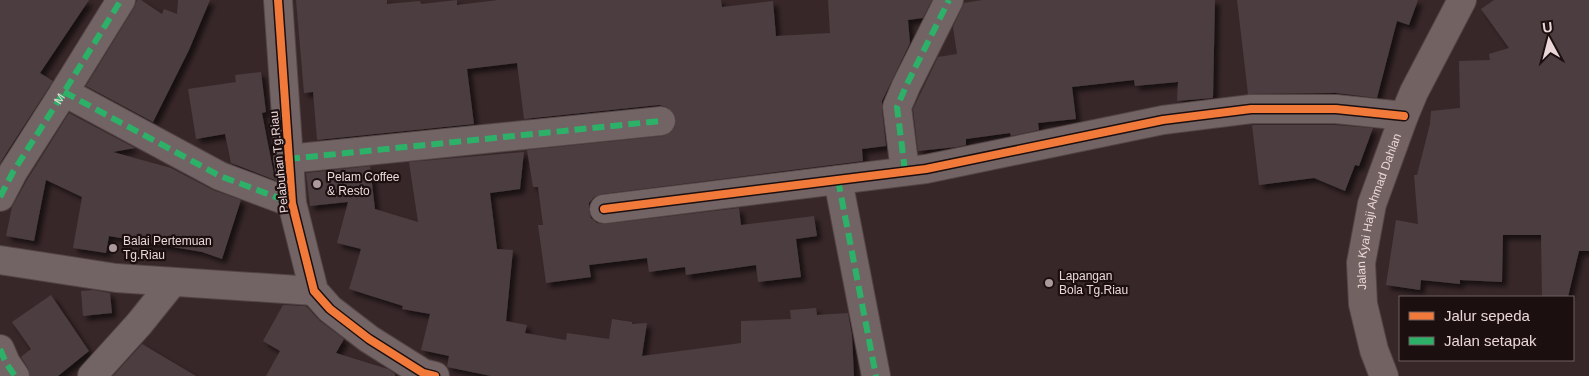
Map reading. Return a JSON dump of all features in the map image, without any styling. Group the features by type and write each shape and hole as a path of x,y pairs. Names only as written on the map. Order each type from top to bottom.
{"main road":[{"name":"Jalan Kyai Haji Ahmad Dahlan","path":"1384,376 1374,350 1363,304 1362,263 1372,204 1414,92 1462,0"}],"street":[{"name":"M","path":"0,197 13,172 120,0"},
{"name":"Pelabuhan Tg.Riau","path":"278,0 292,203 314,291 330,309 369,339 427,375"},
{"path":"905,171 897,108 949,0"},
{"path":"64,92 220,176 292,203"},
{"path":"604,209 926,169 1163,120 1251,108 1336,109 1404,116"},
{"path":"288,159 661,121"},
{"path":"838,180 876,376"},
{"path":"0,260 116,278 314,291"},
{"path":"92,376 139,324 172,283"},
{"path":"0,349 6,363 15,376"}],"building":[{"path":"0,0 89,0 40,73 53,81 0,163"},
{"path":"137,0 141,0 162,14 164,9 177,14 178,0 210,0 189,50 153,122 86,86 134,8"},
{"path":"296,0 387,0 387,4 420,1 421,4 457,0 457,5 498,0 721,0 722,7 773,1 776,36 830,33 828,0 932,0 923,18 908,20 910,43 882,101 886,146 862,149 863,161 602,194 594,197 589,203 591,218 597,223 605,224 739,208 741,225 814,216 817,236 796,239 801,277 758,282 756,265 686,275 685,267 649,272 647,258 589,265 591,277 546,283 538,225 543,225 538,187 533,187 527,150 663,136 670,133 675,127 676,119 673,112 667,107 659,105 524,119 517,63 467,69 474,124 317,140 313,92 304,93"},
{"path":"982,0 1215,0 1213,98 1177,101 1178,82 1135,86 1134,80 1072,87 1076,119 1038,123 1039,130 1011,136 1010,133 966,139 966,145 957,147 918,151 913,109 938,57 957,54 953,27 964,3"},
{"path":"1237,0 1418,0 1409,25 1397,21 1377,98 1336,93 1248,94"},
{"path":"1494,0 1589,0 1589,251 1579,251 1568,296 1542,296 1541,235 1503,235 1502,282 1460,280 1460,284 1421,280 1420,290 1386,285 1396,220 1418,224 1414,175 1417,175 1430,124 1431,111 1460,108 1459,61 1490,60 1489,54 1509,48 1481,9"},
{"path":"261,72 266,112 262,113 275,180 231,163 225,134 196,139 188,89 236,82 235,75"},
{"path":"69,113 135,148 113,152 171,168 213,190 241,200 222,259 202,252 109,236 106,253 73,248 82,197 46,180 34,241 6,236 12,207"},
{"path":"1252,125 1335,125 1373,128 1359,166 1355,165 1345,191 1314,178 1259,185"},
{"path":"524,152 520,189 490,193 497,249 513,250 506,321 527,325 525,333 566,340 567,333 609,339 612,319 632,322 632,324 647,323 642,356 741,343 741,321 791,319 790,310 816,308 817,315 848,313 852,335 854,376 491,376 447,367 449,356 421,350 430,314 402,309 403,306 349,289 361,249 337,243 348,202 310,206 306,173 370,166 375,209 418,222 409,162"},
{"path":"93,290 110,293 112,313 83,316 81,291"},
{"path":"51,295 89,351 58,376 30,376 28,368 21,357 31,349 12,322"},
{"path":"283,305 305,306 320,321 344,339 336,353 388,369 395,376 266,376 280,351 263,341"},
{"path":"142,344 196,376 113,376"}],"marked path":[{"path":"0,197 13,172 121,0"},
{"path":"905,171 897,107 949,0"},
{"path":"64,92 220,176 292,203"},
{"path":"288,159 661,121"},
{"path":"838,180 876,376"},
{"path":"0,349 6,363 15,376"}],"cycle path":[{"path":"278,0 292,203 314,291 330,309 369,339 423,373 435,376"},
{"path":"604,209 926,169 1163,120 1251,109 1336,109 1404,116"}],"place":[{"name":"Pelam Coffee & Resto","path":"317,184"},
{"name":"Balai Pertemuan Tg.Riau","path":"113,248"},
{"name":"Lapangan Bola Tg.Riau","path":"1049,283"}]}
